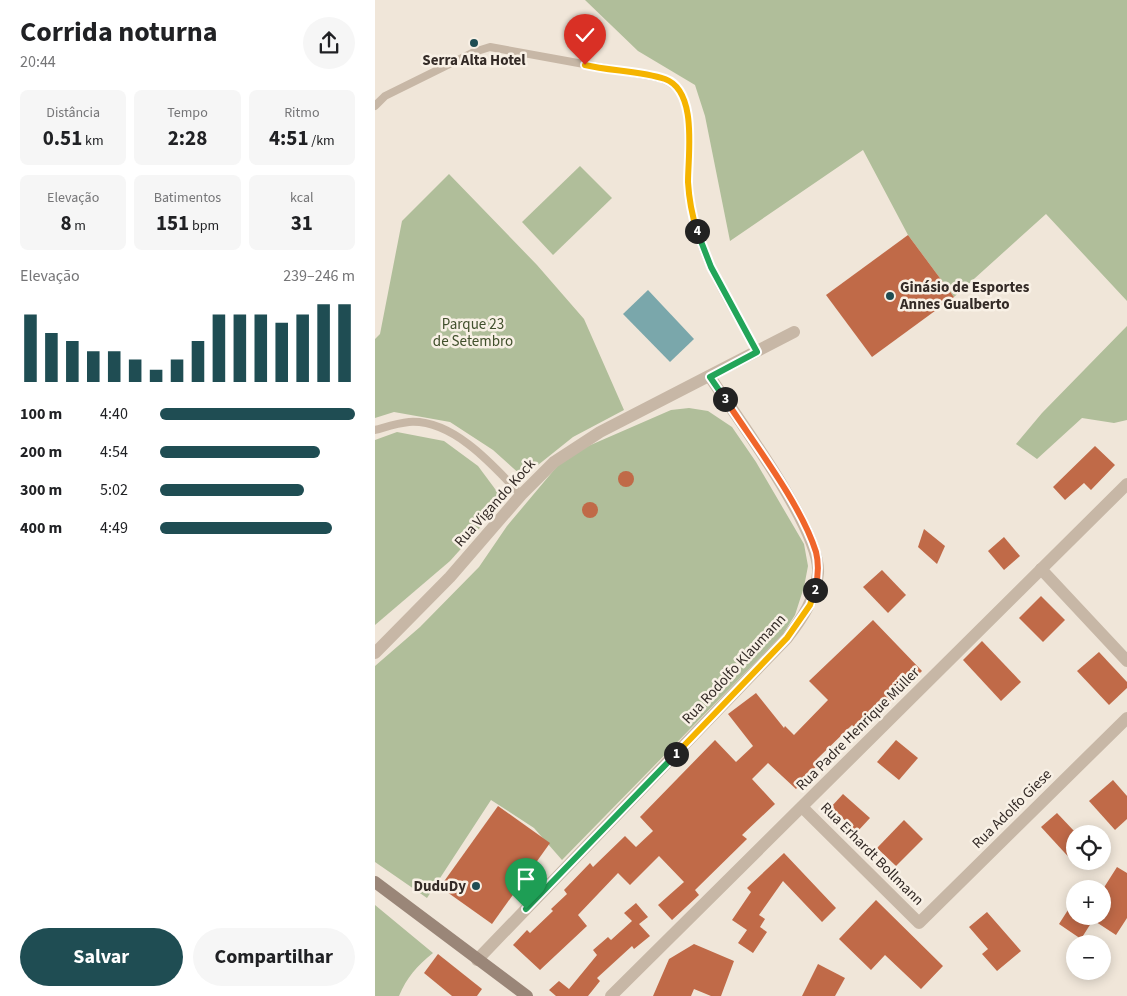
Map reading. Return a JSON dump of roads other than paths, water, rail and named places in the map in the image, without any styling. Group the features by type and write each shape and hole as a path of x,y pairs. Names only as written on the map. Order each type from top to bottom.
{"main road":[{"path":"375,882 527,996"}],"street":[{"name":"Rua Vigando Kock","path":"375,653 450,577 539,475 572,449 793,332"},
{"name":"Rua Rodolfo Klaumann","path":"477,960 782,644 799,623 810,605 818,572 816,553 807,530 762,455 710,377"},
{"name":"Rua Padre Henrique Müller","path":"611,996 803,808 1127,484"},
{"path":"1041,569 1127,661"},
{"name":"Rua Adolfo Giese","path":"919,923 1127,718"},
{"name":"Rua Erhardt Bollmann","path":"803,808 919,923"}],"lane":[{"path":"375,106 385,96 474,52 490,47 655,77 673,83 684,99 687,109 689,192 699,238 715,275 757,352"},
{"path":"375,430 411,422 441,429 473,447 521,495"}],"water":[{"path":"648,290 694,339 670,362 623,314"}],"place":[{"name":"Serra Alta Hotel","path":"474,43"},
{"name":"Ginásio de Esportes Annes Gualberto","path":"890,296"},
{"name":"DuduDy","path":"476,886"}],"park label":[{"name":"Parque 23 de Setembro","path":"473,332"}]}
